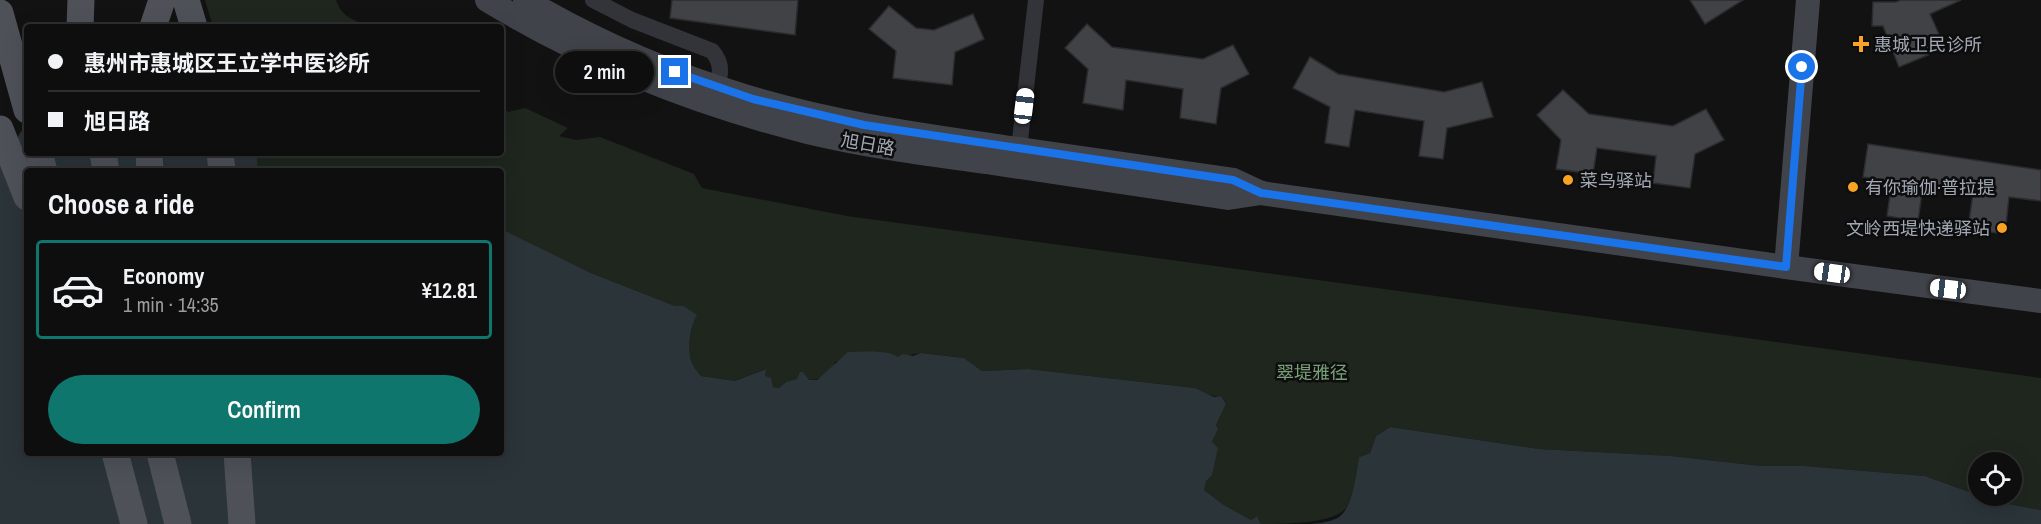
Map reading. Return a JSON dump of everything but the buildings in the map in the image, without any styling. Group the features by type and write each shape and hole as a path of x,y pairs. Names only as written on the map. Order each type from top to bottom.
{"main road":[{"path":"80,24 81,0"},
{"path":"98,24 99,0"},
{"path":"154,24 162,0"},
{"path":"186,0 193,24"},
{"name":"旭日路","path":"525,0 630,54 716,87 790,109 864,125 1233,180 1261,193"},
{"path":"1786,267 1808,0"},
{"name":"旭日路","path":"492,3 583,51 647,81 728,109 809,132 917,152 1228,198 1261,193 2041,301"},
{"path":"0,13 24,99"},
{"path":"0,129 24,189"},
{"path":"116,456 134,524"},
{"path":"129,456 147,524"},
{"path":"144,456 159,524"},
{"path":"161,456 178,524"},
{"path":"179,456 192,524"},
{"path":"237,456 242,524"}],"street":[{"path":"593,0 632,20 712,51 720,66 720,76 716,87"},
{"path":"1019,149 1036,0"}],"green space":[{"path":"205,0 336,0 346,16 366,24 212,24"},
{"name":"翠堤雅径","path":"525,108 568,128 559,136 576,140 600,137 694,174 702,188 847,216 2041,378 2041,510 2019,506 2022,506 2022,452 1968,452 1968,491 1925,476 1805,466 1761,466 1671,456 1539,449 1390,427 1376,436 1370,453 1359,457 1351,496 1346,508 1340,513 1307,522 1261,524 1257,516 1251,520 1224,505 1204,490 1212,442 1218,429 1216,425 1226,404 1221,396 1211,395 1195,388 1028,369 982,371 964,358 922,353 898,357 866,352 835,362 829,371 815,380 799,374 798,380 786,382 779,388 773,387 765,376 765,369 735,381 701,376 693,365 690,352 691,332 696,315 684,306 675,306 591,273 504,232 504,168 258,168 257,156 504,156 504,109 508,112"}],"shaded area":[{"path":"24,127 24,156 257,156 258,168 24,168 24,456 504,456 505,231 591,273 675,306 684,306 697,315 691,332 690,358 701,376 735,381 766,369 765,376 771,378 773,387 779,388 786,382 797,379 800,372 803,372 809,380 817,380 848,352 880,352 898,357 903,354 913,356 921,353 964,358 982,371 1028,369 1195,388 1214,397 1221,396 1226,404 1216,425 1218,429 1212,442 1218,448 1212,475 1206,481 1204,490 1224,505 1251,520 1257,516 1261,524 0,524 0,163"},
{"path":"1390,427 1539,449 1671,456 1761,466 1805,466 1925,476 1968,492 1968,506 2019,506 2041,510 2041,524 1311,524 1333,520 1344,512 1353,490 1359,457 1370,453 1376,436"}],"place":[{"name":"惠城卫民诊所","path":"1861,44"},
{"name":"菜鸟驿站","path":"1568,180"},
{"name":"有你瑜伽·普拉提","path":"1853,187"},
{"name":"文岭西堤快递驿站","path":"2002,228"}],"route":[{"path":"675,72 765,102 864,125 1233,180 1261,193 1786,267 1802,67"}]}
